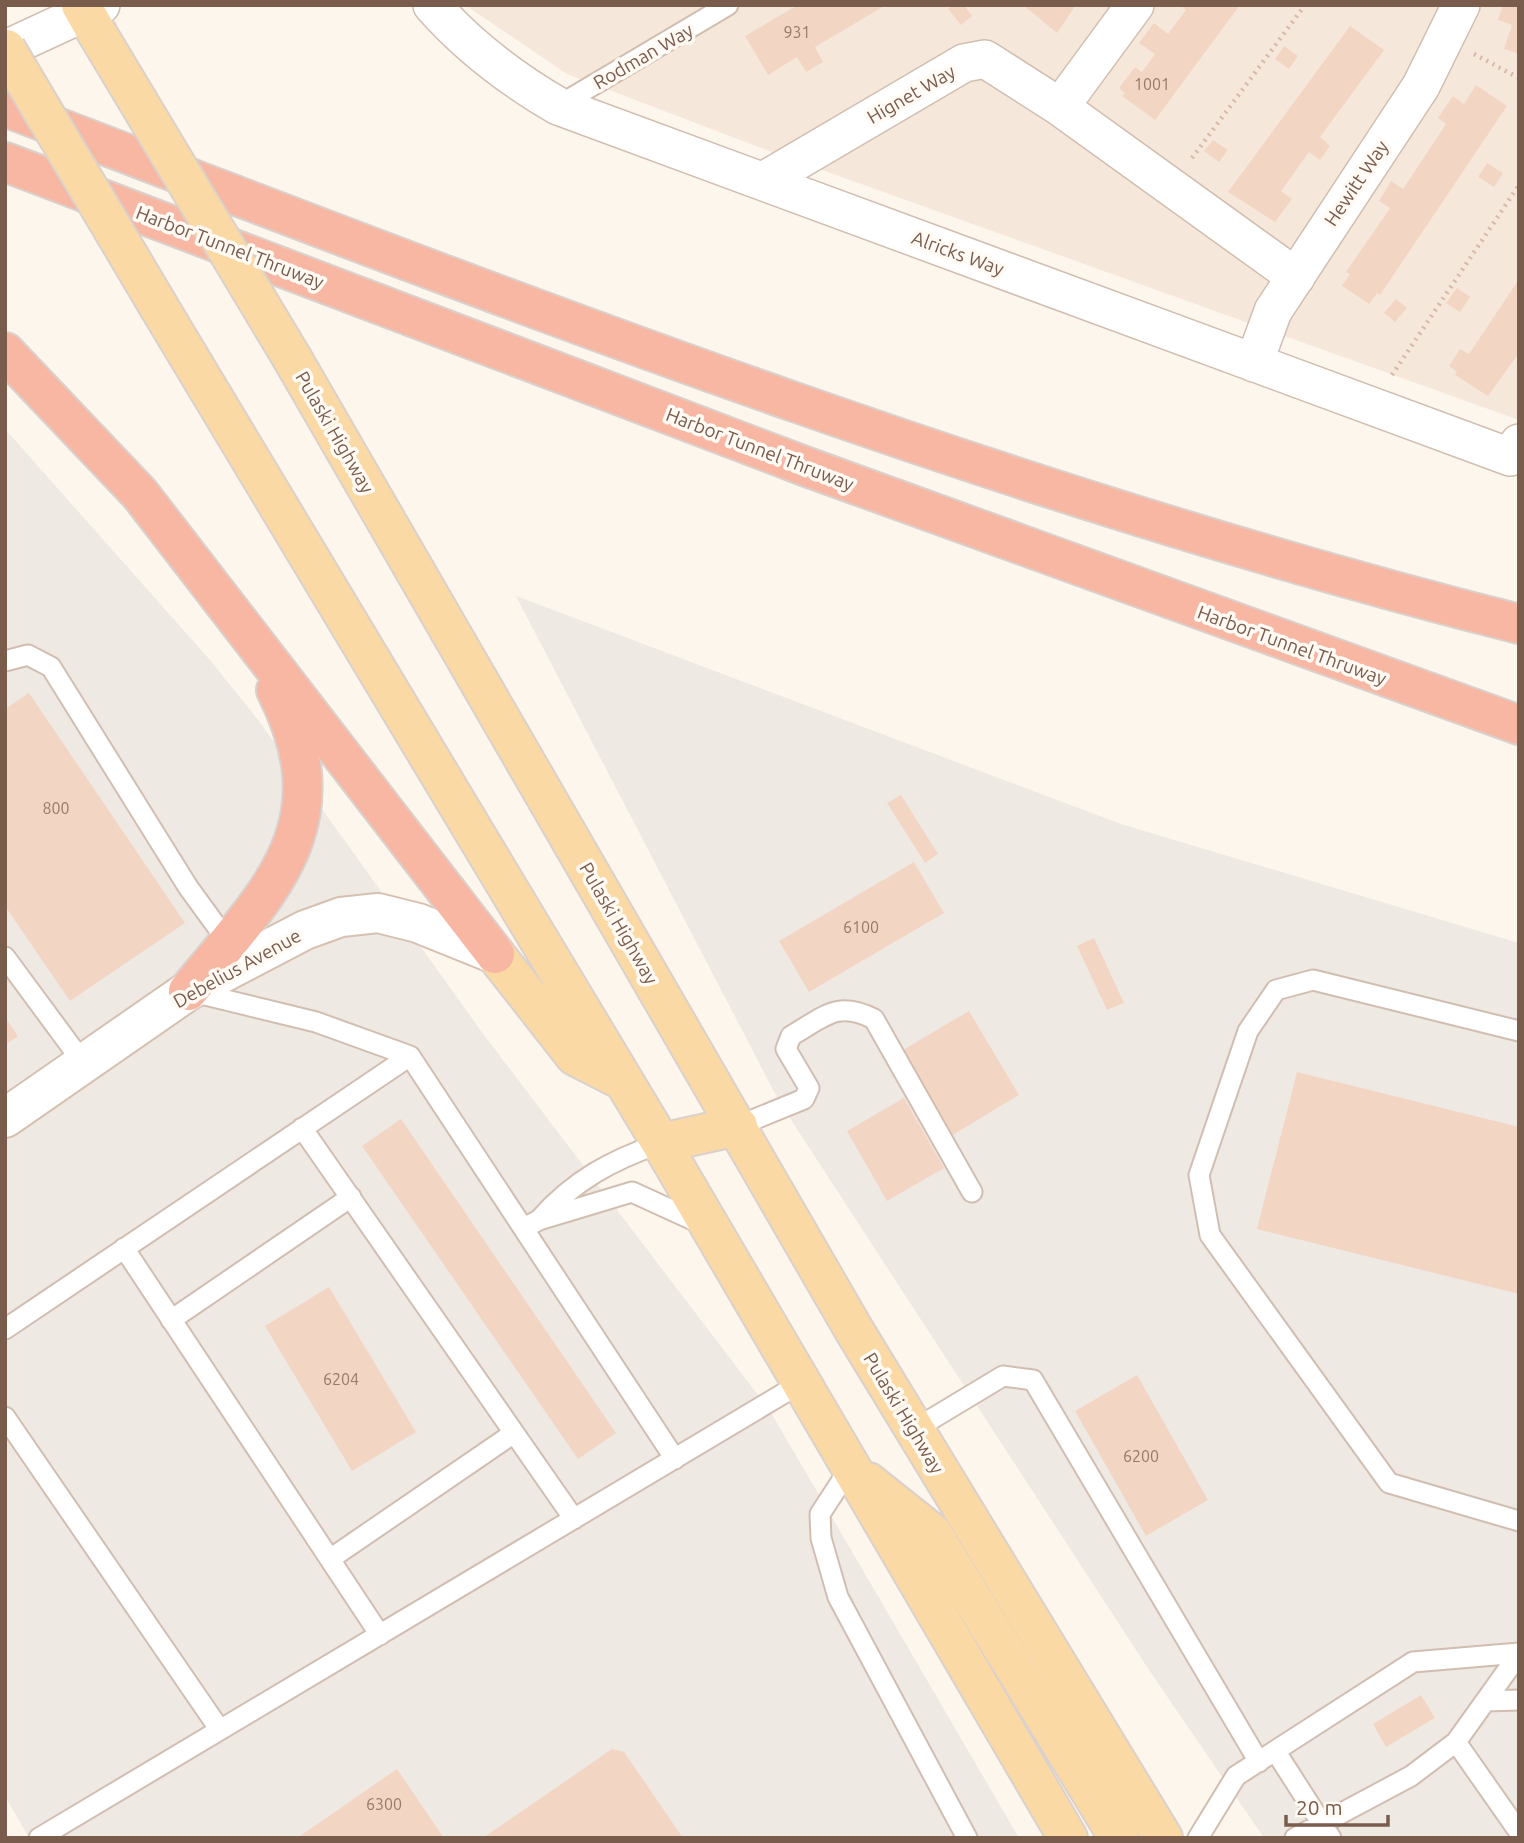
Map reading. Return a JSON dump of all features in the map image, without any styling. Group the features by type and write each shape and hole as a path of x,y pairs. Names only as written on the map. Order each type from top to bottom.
{"highway":[{"path":"5,107 649,351 946,456 1195,534 1519,624"},
{"name":"Harbor Tunnel Thruway","path":"5,162 820,472 1519,725"},
{"path":"5,352 140,494 495,954"},
{"path":"188,991 274,885 295,841 303,806 303,765 294,726 271,679 194,562"}],"main road":[{"name":"Pulaski Highway","path":"86,15 292,358 854,1330 1163,1838"},
{"path":"6,48 620,1079 661,1143 1068,1838"},
{"name":"Debelius Avenue","path":"5,1118 188,991 305,930 341,917 378,913 418,923 495,954"},
{"path":"495,954 575,1056 620,1079"},
{"path":"661,1143 738,1126"},
{"path":"850,1468 932,1533 1119,1838"}],"street":[{"name":"Alricks Way","path":"432,5 475,49 513,79 558,106 1254,363 1514,450"},
{"path":"1060,107 1135,5"},
{"name":"Hewitt Way","path":"1254,363 1273,311 1421,86 1461,5"},
{"path":"6,48 86,15"},
{"name":"Hignet Way","path":"763,181 964,64 985,59 1060,107 1296,277"}],"lane":[{"name":"Rodman Way","path":"558,106 728,5"},
{"path":"5,661 28,655 51,667 188,887 228,942"},
{"path":"5,957 84,1064"},
{"path":"1519,1031 1313,980 1276,990 1248,1031 1199,1175 1210,1235 1389,1483 1519,1521"},
{"path":"188,991 316,1022 410,1056 531,1224 675,1459"},
{"path":"738,1126 804,1099 809,1088 786,1049 791,1036 837,1009 856,1010 874,1019 972,1192"},
{"path":"5,1329 410,1056"},
{"path":"302,1128 574,1519"},
{"path":"531,1224 558,1198 617,1158 661,1143"},
{"path":"531,1224 632,1192 708,1227"},
{"path":"172,1320 351,1197"},
{"path":"124,1248 380,1635"},
{"path":"915,1429 1003,1376 1033,1380 1267,1757 1327,1831"},
{"path":"39,1838 801,1384"},
{"path":"5,1417 220,1730"},
{"path":"330,1559 514,1433"},
{"path":"850,1468 820,1514 821,1538 838,1597 967,1838"},
{"path":"1198,1838 1236,1776 1413,1662 1519,1653"},
{"path":"1295,1838 1327,1831 1411,1776 1456,1742 1519,1653"},
{"path":"1486,1701 1519,1700"},
{"path":"1456,1742 1519,1832"}],"path":[{"path":"1170,187 1305,5"},
{"path":"1446,39 1519,78"},
{"path":"1391,375 1519,185"}],"shaded area":[{"path":"465,5 1519,5 1519,420 772,152 567,74"},
{"path":"5,429 210,660 259,721 484,1035 770,1411 1019,1838 29,1838 5,1796"},
{"path":"516,596 1121,824 1519,943 1519,1838 1264,1838 1149,1670 780,1103"}],"building":[{"path":"798,5 886,5 815,47 823,62 806,72 797,57 768,75 745,36"},
{"path":"953,5 964,5 972,16 961,25 948,9"},
{"path":"1023,5 1076,5 1057,33"},
{"path":"1180,5 1240,5 1155,120 1122,96 1125,93 1119,88 1135,67 1142,72 1155,54 1139,43 1154,23 1168,34 1186,10"},
{"path":"1503,5 1519,5 1519,54 1504,49 1512,25 1498,20"},
{"path":"1350,26 1384,50 1320,137 1330,146 1320,160 1309,152 1281,191 1292,199 1275,222 1228,192"},
{"path":"1284,46 1298,56 1289,69 1275,59"},
{"path":"1476,85 1507,106 1380,295 1377,293 1369,304 1342,286 1350,274 1346,272 1390,208 1379,201 1391,181 1403,189 1446,124 1438,118 1453,96 1464,104"},
{"path":"1213,140 1228,150 1219,162 1204,151"},
{"path":"1487,163 1503,173 1494,187 1478,177"},
{"path":"1519,279 1519,353 1488,396 1455,375 1457,372 1449,366 1460,349 1469,354"},
{"path":"1457,288 1470,297 1460,312 1446,303"},
{"path":"1396,299 1407,308 1395,322 1384,313"},
{"path":"29,693 185,923 70,1001 5,906 5,709"},
{"path":"901,795 938,854 925,863 887,803"},
{"path":"914,862 944,913 809,992 779,941"},
{"path":"1094,938 1124,1003 1107,1010 1077,946"},
{"path":"969,1011 1019,1095 951,1136 903,1050"},
{"path":"5,1017 18,1036 5,1045"},
{"path":"1297,1072 1519,1127 1519,1294 1257,1229"},
{"path":"904,1098 944,1168 887,1201 847,1131"},
{"path":"401,1119 616,1433 578,1459 362,1146"},
{"path":"329,1287 416,1432 352,1471 265,1326"},
{"path":"1137,1375 1208,1500 1146,1536 1075,1411"},
{"path":"1421,1695 1435,1718 1386,1747 1373,1724"},
{"path":"612,1749 624,1752 683,1838 483,1838"},
{"path":"397,1769 444,1838 297,1838"}]}
